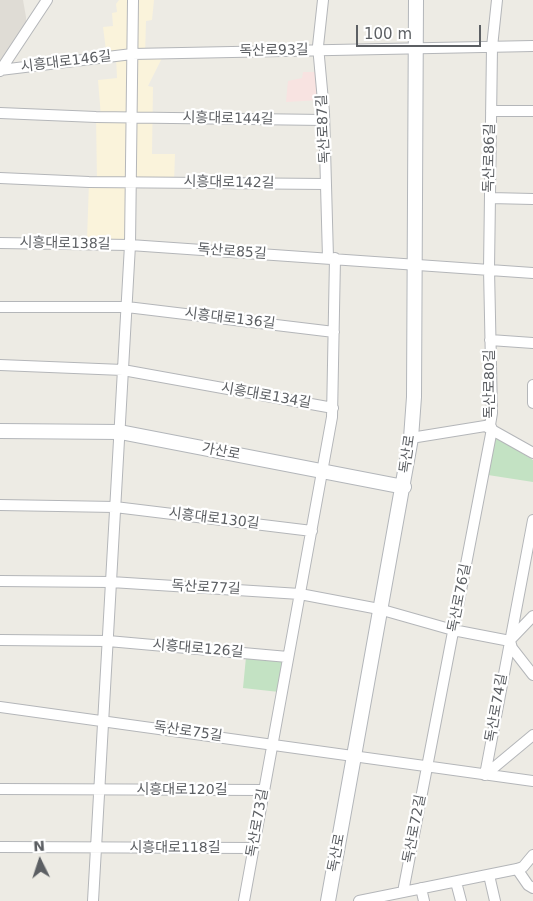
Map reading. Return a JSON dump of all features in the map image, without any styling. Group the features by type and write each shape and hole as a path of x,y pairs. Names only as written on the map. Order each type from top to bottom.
{"main road":[{"name":"독산로","path":"328,901 379,609 404,487 411,438 414,397 416,0"},
{"name":"가산로","path":"0,430 120,432 404,487"}],"street":[{"path":"0,70 47,0"},
{"path":"93,901 130,245 133,0"},
{"name":"독산로87길","path":"323,0 319,50 332,258"},
{"name":"독산로86길","path":"490,340 492,47 497,0"},
{"name":"독산로93길","path":"132,54 533,46"},
{"name":"시흥대로146길","path":"0,70 132,54"},
{"path":"491,110 533,111"},
{"name":"시흥대로144길","path":"0,113 132,118 324,120"},
{"name":"시흥대로142길","path":"0,178 131,182 326,184"},
{"path":"490,198 533,199"},
{"name":"시흥대로138길","path":"0,243 130,245"},
{"name":"독산로85길","path":"130,245 533,272"},
{"path":"332,258 334,332"},
{"name":"시흥대로136길","path":"0,307 127,307 334,332"},
{"name":"시흥대로134길","path":"0,365 123,370 332,408 334,332"},
{"path":"490,340 533,343"},
{"name":"독산로80길","path":"490,340 492,413 490,421 492,429"},
{"path":"533,385 533,403"},
{"path":"272,744 323,471 332,408"},
{"name":"독산로80길","path":"411,438 475,426 492,429 533,453"},
{"name":"독산로76길","path":"427,766 492,429"},
{"name":"시흥대로130길","path":"0,505 115,507 312,531"},
{"name":"독산로74길","path":"485,775 533,520"},
{"name":"독산로77길","path":"0,581 111,582 300,594 379,609 453,630 510,641"},
{"path":"533,616 510,641 512,648 533,675"},
{"name":"시흥대로126길","path":"0,640 108,641 288,657"},
{"name":"독산로75길","path":"0,707 355,755"},
{"name":"독산로74길","path":"485,775 533,736"},
{"name":"독산로73길","path":"244,901 272,744"},
{"path":"355,755 533,781"},
{"name":"독산로72길","path":"403,892 427,766"},
{"name":"시흥대로120길","path":"0,789 264,790"},
{"name":"시흥대로118길","path":"0,847 254,848"},
{"path":"363,901 386,898 421,888 517,869 523,867 533,855"},
{"path":"517,869 528,885 533,888"},
{"path":"489,875 495,901"},
{"path":"456,882 461,901"},
{"path":"421,888 424,901"}],"shaded area":[{"path":"0,0 23,0 26,23 0,64"},
{"path":"119,0 154,0 152,20 146,21 145,56 163,56 148,86 153,87 152,154 175,154 174,182 135,187 134,243 87,240 89,182 97,181 96,117 101,117 98,80 117,78 116,57 107,58 103,27 113,26 112,13 117,12 116,4"},
{"path":"303,72 318,72 321,100 286,102 288,81 302,78"}],"green space":[{"path":"495,436 533,460 533,482 488,475"},
{"path":"246,657 284,660 279,692 243,688"}]}
